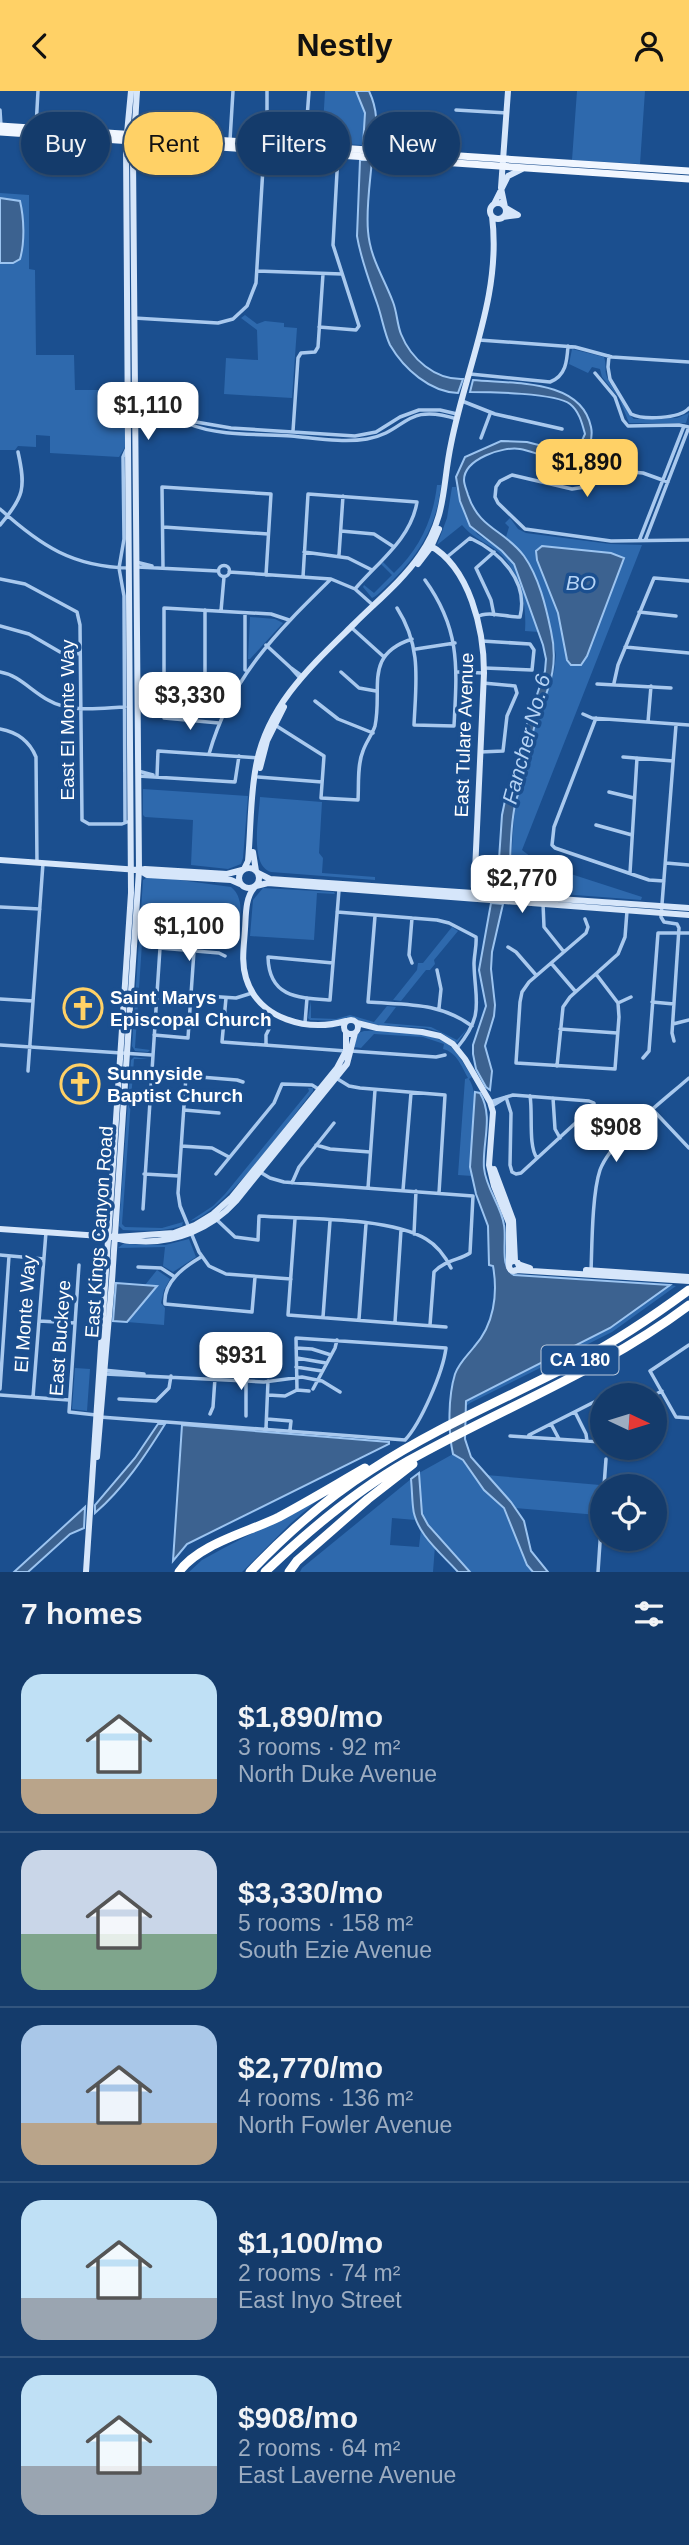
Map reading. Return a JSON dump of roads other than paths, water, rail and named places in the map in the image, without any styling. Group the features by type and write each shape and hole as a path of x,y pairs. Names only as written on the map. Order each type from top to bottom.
{"highway":[{"name":"CA 180","path":"250,1572 316,1511 370,1470 443,1429 601,1348 686,1292"},
{"name":"CA 180","path":"267,1572 318,1523 363,1489 446,1441 606,1359 689,1305"},
{"path":"289,1572 297,1561 368,1499 446,1441"},
{"path":"179,1572 201,1552 279,1516 396,1454"}],"main road":[{"name":"East Kings Canyon Road","path":"131,91 131,112"},
{"name":"East Kings Canyon Road","path":"134,112 137,91"},
{"path":"495,236 505,208 501,188 508,91"},
{"path":"0,128 21,130"},
{"path":"223,139 237,141"},
{"path":"223,144 230,140"},
{"path":"460,155 689,170"},
{"path":"460,162 689,179"},
{"path":"580,171 584,168 607,169 623,166"},
{"path":"246,911 239,875 248,861 260,758 281,703 301,677 407,572 429,545 440,513 447,481 450,446 489,298 495,236 491,210 509,175 523,169"},
{"name":"East Kings Canyon Road","path":"86,1572 125,1053 129,941 135,870 128,822 131,739 128,707 133,565 131,318 127,222 129,175"},
{"name":"East Kings Canyon Road","path":"131,175 131,318"},
{"path":"492,216 503,218 518,215 501,204 494,204"},
{"path":"127,222 130,225 133,258"},
{"name":"East Kings Canyon Road","path":"125,1053 132,991 137,773 136,616 133,608 129,520 129,446 132,424"},
{"name":"East Tulare Avenue","path":"429,545 446,558 465,586 477,612 482,641 484,670 474,895"},
{"name":"East Tulare Avenue","path":"429,545 457,579 477,617"},
{"path":"272,724 293,692 374,606"},
{"path":"131,739 134,771 137,773"},
{"path":"260,758 256,869 259,881 249,894 243,962 246,978 259,1002 274,1014 288,1020 324,1024 353,1019 357,1023 377,1028 433,1034 450,1041 457,1048 490,1104 493,1124 489,1165 509,1223 515,1265 689,1279"},
{"path":"0,860 227,874 250,868 268,875 314,880 500,897 578,899 689,915"},
{"path":"256,869 270,879 314,880"},
{"path":"135,870 148,875 231,880 255,887 268,883 474,895"},
{"path":"500,897 627,909 689,908"},
{"path":"543,903 547,900 578,899"},
{"path":"129,941 132,947 132,991"},
{"path":"346,1021 349,1051"},
{"path":"0,1229 149,1242 167,1240 216,1219 232,1205 334,1076 347,1065 357,1023"},
{"path":"324,1024 355,1032 377,1028"},
{"path":"190,1230 227,1202 322,1091"},
{"name":"East Kings Canyon Road","path":"91,1493 98,1445 98,1416"}],"street":[{"path":"36,112 38,91"},
{"path":"230,140 233,91"},
{"path":"267,91 267,112"},
{"path":"307,112 309,91"},
{"path":"0,110 0,128"},
{"path":"456,110 507,113"},
{"path":"131,318 218,323 233,319 247,306 254,293 264,175"},
{"path":"319,327 359,328 332,241 336,175"},
{"path":"256,271 342,274"},
{"path":"293,434 298,358 303,352 317,350 323,274"},
{"path":"479,341 568,346 609,356 689,362"},
{"path":"469,377 550,382 565,368 568,346"},
{"path":"609,356 610,379 631,414 643,418 678,416 689,408"},
{"path":"595,373 611,391 628,426 687,427 639,542"},
{"path":"462,401 490,413 562,429"},
{"path":"481,438 490,413"},
{"path":"132,424 189,424 230,432 293,434 349,440 369,439 420,414 458,417"},
{"name":"East Kings Canyon Road","path":"128,822 128,707 124,596 119,568 124,539 123,457 129,446"},
{"path":"0,525 19,503 23,487 18,452"},
{"path":"665,481 643,473 621,471 608,474 579,489 565,489 512,475 500,481 495,492 496,500 523,529 600,540 689,540"},
{"path":"645,541 665,481"},
{"path":"163,567 162,487 271,494 266,575"},
{"path":"303,577 308,494 417,502 410,525 394,547 355,589"},
{"path":"338,555 343,496"},
{"path":"0,509 40,541 92,565 218,571 224,577"},
{"path":"163,527 268,534"},
{"path":"340,531 374,534 394,547"},
{"path":"446,558 470,538 494,552 507,564 514,576 521,601 520,617 484,613 477,617"},
{"path":"304,552 338,555 355,560 372,570"},
{"path":"492,615 491,600 476,568 494,552"},
{"path":"218,571 224,566 229,572"},
{"path":"221,611 224,577 229,572 331,579 355,589 374,606"},
{"path":"614,683 625,647 654,578 689,581"},
{"name":"East El Monte Way","path":"0,579 33,588 69,606 79,617 81,817 83,823 128,822"},
{"path":"209,754 219,723 246,672 266,645 331,579"},
{"path":"397,608 415,649 414,725 454,726 457,672 455,643 443,607 425,580"},
{"path":"219,723 164,718 164,608 278,615 289,620"},
{"path":"205,610 205,678 222,680 237,686"},
{"path":"639,612 676,616"},
{"path":"244,613 246,672"},
{"path":"0,626 29,634 60,652 80,654"},
{"path":"353,629 384,657"},
{"path":"272,724 324,756 321,797 358,800 361,756 373,733 378,672 384,657 397,644 412,639"},
{"path":"457,672 531,670 534,650 530,645 482,641"},
{"path":"415,649 455,643"},
{"path":"266,645 301,677"},
{"path":"625,647 689,653"},
{"path":"0,672 14,676 53,703 81,708 128,707"},
{"path":"341,672 359,688 376,691"},
{"path":"480,752 503,751 508,716 517,693 515,686 483,683"},
{"path":"597,684 671,688"},
{"path":"648,722 651,686"},
{"path":"314,701 338,719 373,733"},
{"path":"583,715 689,725"},
{"path":"596,718 554,827 553,847 649,880 664,881"},
{"path":"674,1041 679,932 677,924 662,921 662,909 676,725"},
{"path":"0,730 23,738 36,757 40,909 28,1072"},
{"path":"155,776 158,751 260,758"},
{"path":"137,773 235,782 239,756"},
{"path":"623,757 673,761"},
{"path":"630,873 637,758"},
{"path":"258,776 322,782"},
{"path":"610,792 634,798"},
{"path":"596,825 632,835"},
{"path":"666,863 689,865"},
{"path":"333,963 268,957 271,975 278,987 290,995 330,1000 333,963 337,912 339,888"},
{"path":"543,903 544,927 564,952"},
{"path":"0,907 40,909"},
{"path":"557,1066 563,1007 575,991 615,958 621,949 627,909"},
{"path":"337,912 443,921 477,938 474,960 478,1002 472,1026 457,1048"},
{"path":"374,915 368,1002 439,1008 455,1014 472,1026"},
{"path":"412,918 409,955 412,963"},
{"path":"585,919 588,927 586,933 525,987 521,998 516,1063 615,1069 618,1003 596,974"},
{"path":"643,1058 649,1051 658,933 689,933"},
{"path":"508,947 516,952 536,975"},
{"path":"143,1209 160,949 225,956"},
{"path":"153,1035 188,1038 194,951"},
{"path":"551,963 575,991"},
{"path":"437,970 441,989 439,1008"},
{"path":"191,995 240,998 252,993"},
{"path":"618,1003 631,997"},
{"path":"226,998 222,1042 436,1057 445,1055"},
{"path":"305,1023 307,998"},
{"path":"0,999 33,1001"},
{"path":"652,1002 674,1004"},
{"path":"673,1024 689,1020"},
{"path":"266,1045 270,1027"},
{"path":"560,1029 618,1033"},
{"path":"0,1045 152,1055"},
{"path":"151,1073 243,1082"},
{"path":"186,1076 179,1200 201,1257 218,1272 291,1279"},
{"path":"334,1076 349,1086 445,1095 439,1193"},
{"path":"591,1272 600,1171 615,1145 689,1078"},
{"path":"216,1174 274,1104 282,1084 312,1085 322,1091"},
{"path":"368,1188 375,1090"},
{"path":"403,1190 411,1093"},
{"path":"490,1104 505,1098 513,1095 594,1103 593,1108 521,1173 516,1174 512,1172 510,1165 511,1113 505,1098"},
{"path":"530,1096 533,1119 532,1151 537,1158"},
{"path":"553,1098 555,1129 560,1138"},
{"path":"184,1110 219,1113"},
{"path":"653,1110 689,1148"},
{"path":"292,1183 299,1167 334,1123"},
{"path":"316,1145 330,1149 370,1152"},
{"path":"181,1146 216,1149 230,1157"},
{"path":"260,1171 277,1181 292,1183 473,1196 470,1253 448,1262 434,1272 430,1325"},
{"path":"144,1174 179,1176"},
{"path":"414,1234 416,1191"},
{"path":"216,1219 235,1237 258,1240 259,1216 366,1224 401,1230 426,1239 437,1247 451,1268"},
{"path":"295,1219 288,1315 446,1327"},
{"path":"323,1317 330,1221"},
{"path":"359,1320 366,1224"},
{"path":"395,1322 401,1230"},
{"name":"El Monte Way","path":"33,1397 46,1232"},
{"path":"0,1255 44,1259"},
{"path":"0,1389 9,1256"},
{"path":"201,1257 174,1277 167,1289 165,1304 252,1312 255,1277"},
{"name":"East Buckeye","path":"79,1265 69,1413 98,1416"},
{"path":"138,1267 161,1268 174,1277"},
{"path":"39,1321 75,1323"},
{"path":"98,1416 405,1440 429,1399 442,1367 446,1348 296,1338 297,1390"},
{"path":"268,1395 285,1396 297,1390 311,1390 337,1341"},
{"path":"657,1383 650,1371 689,1345"},
{"path":"296,1348 313,1349 331,1355"},
{"path":"296,1358 326,1363"},
{"path":"296,1367 322,1371"},
{"path":"101,1372 246,1381 296,1377 318,1380 340,1392"},
{"path":"119,1399 156,1401 169,1388 171,1376"},
{"path":"210,1414 215,1378"},
{"path":"246,1381 246,1416"},
{"path":"266,1429 268,1381"},
{"path":"0,1395 69,1400"},
{"path":"667,1400 676,1417 689,1418"},
{"path":"526,1437 590,1405"},
{"path":"575,1412 587,1441"},
{"path":"267,1419 291,1421 290,1431"},
{"path":"551,1424 559,1439"},
{"path":"510,1436 590,1441"},
{"path":"598,1572 599,1551"}],"water":[{"path":"356,91 369,91 372,98 375,112 365,112"},
{"path":"360,160 364,160 364,175 371,175 369,241 394,306 401,334 411,352 425,366 443,376 463,379 458,393 448,392 419,378 390,345 357,236"},
{"path":"0,198 20,201 22,252 20,259 13,263 0,263"},
{"name":"Fancher No. 6","path":"473,380 525,384 560,392 574,400 585,411 592,431 587,450 575,459 551,458 520,449 504,450 477,460 470,466 464,480 468,495 479,515 517,547 529,564 544,602 553,645 553,670 534,728 527,770 513,816 509,890 497,889 502,815 506,796 518,769 524,733 545,671 546,659 514,564 470,526 460,501 456,477 465,457 501,441 527,442 570,451 580,445 585,434 576,410 562,400 522,394 470,392"},
{"name":"BO","path":"542,546 611,553 624,558 587,656 581,665 571,665 567,660 558,613 537,560 536,551"},
{"path":"491,903 503,904 492,952 494,1016 485,1046 492,1071 490,1090 476,1069 473,1045 486,1006 479,970"},
{"path":"475,1092 480,1093 486,1111 484,1168 502,1218 505,1260 509,1271 514,1275 670,1285 610,1328 466,1401 465,1439 471,1457 511,1502 524,1521 531,1551 548,1572 533,1572 527,1565 504,1508 484,1490 463,1460 453,1454 451,1445 450,1403 455,1374 486,1329 493,1309 495,1287 493,1266 489,1265 488,1226 476,1194 470,1167"},
{"path":"116,1283 157,1286 127,1322 113,1321"},
{"path":"158,1424 165,1424 142,1460 95,1513 95,1505 135,1458"},
{"path":"182,1425 389,1444 187,1544 173,1561"},
{"path":"419,1473 422,1514 428,1525 470,1572 458,1572 419,1526 413,1507 411,1479"},
{"path":"85,1507 84,1528 70,1534 28,1572 14,1572"}],"place":[{"name":"Saint Marys Episcopal Church","path":"83,1008"},
{"name":"Sunnyside Baptist Church","path":"80,1084"}]}
